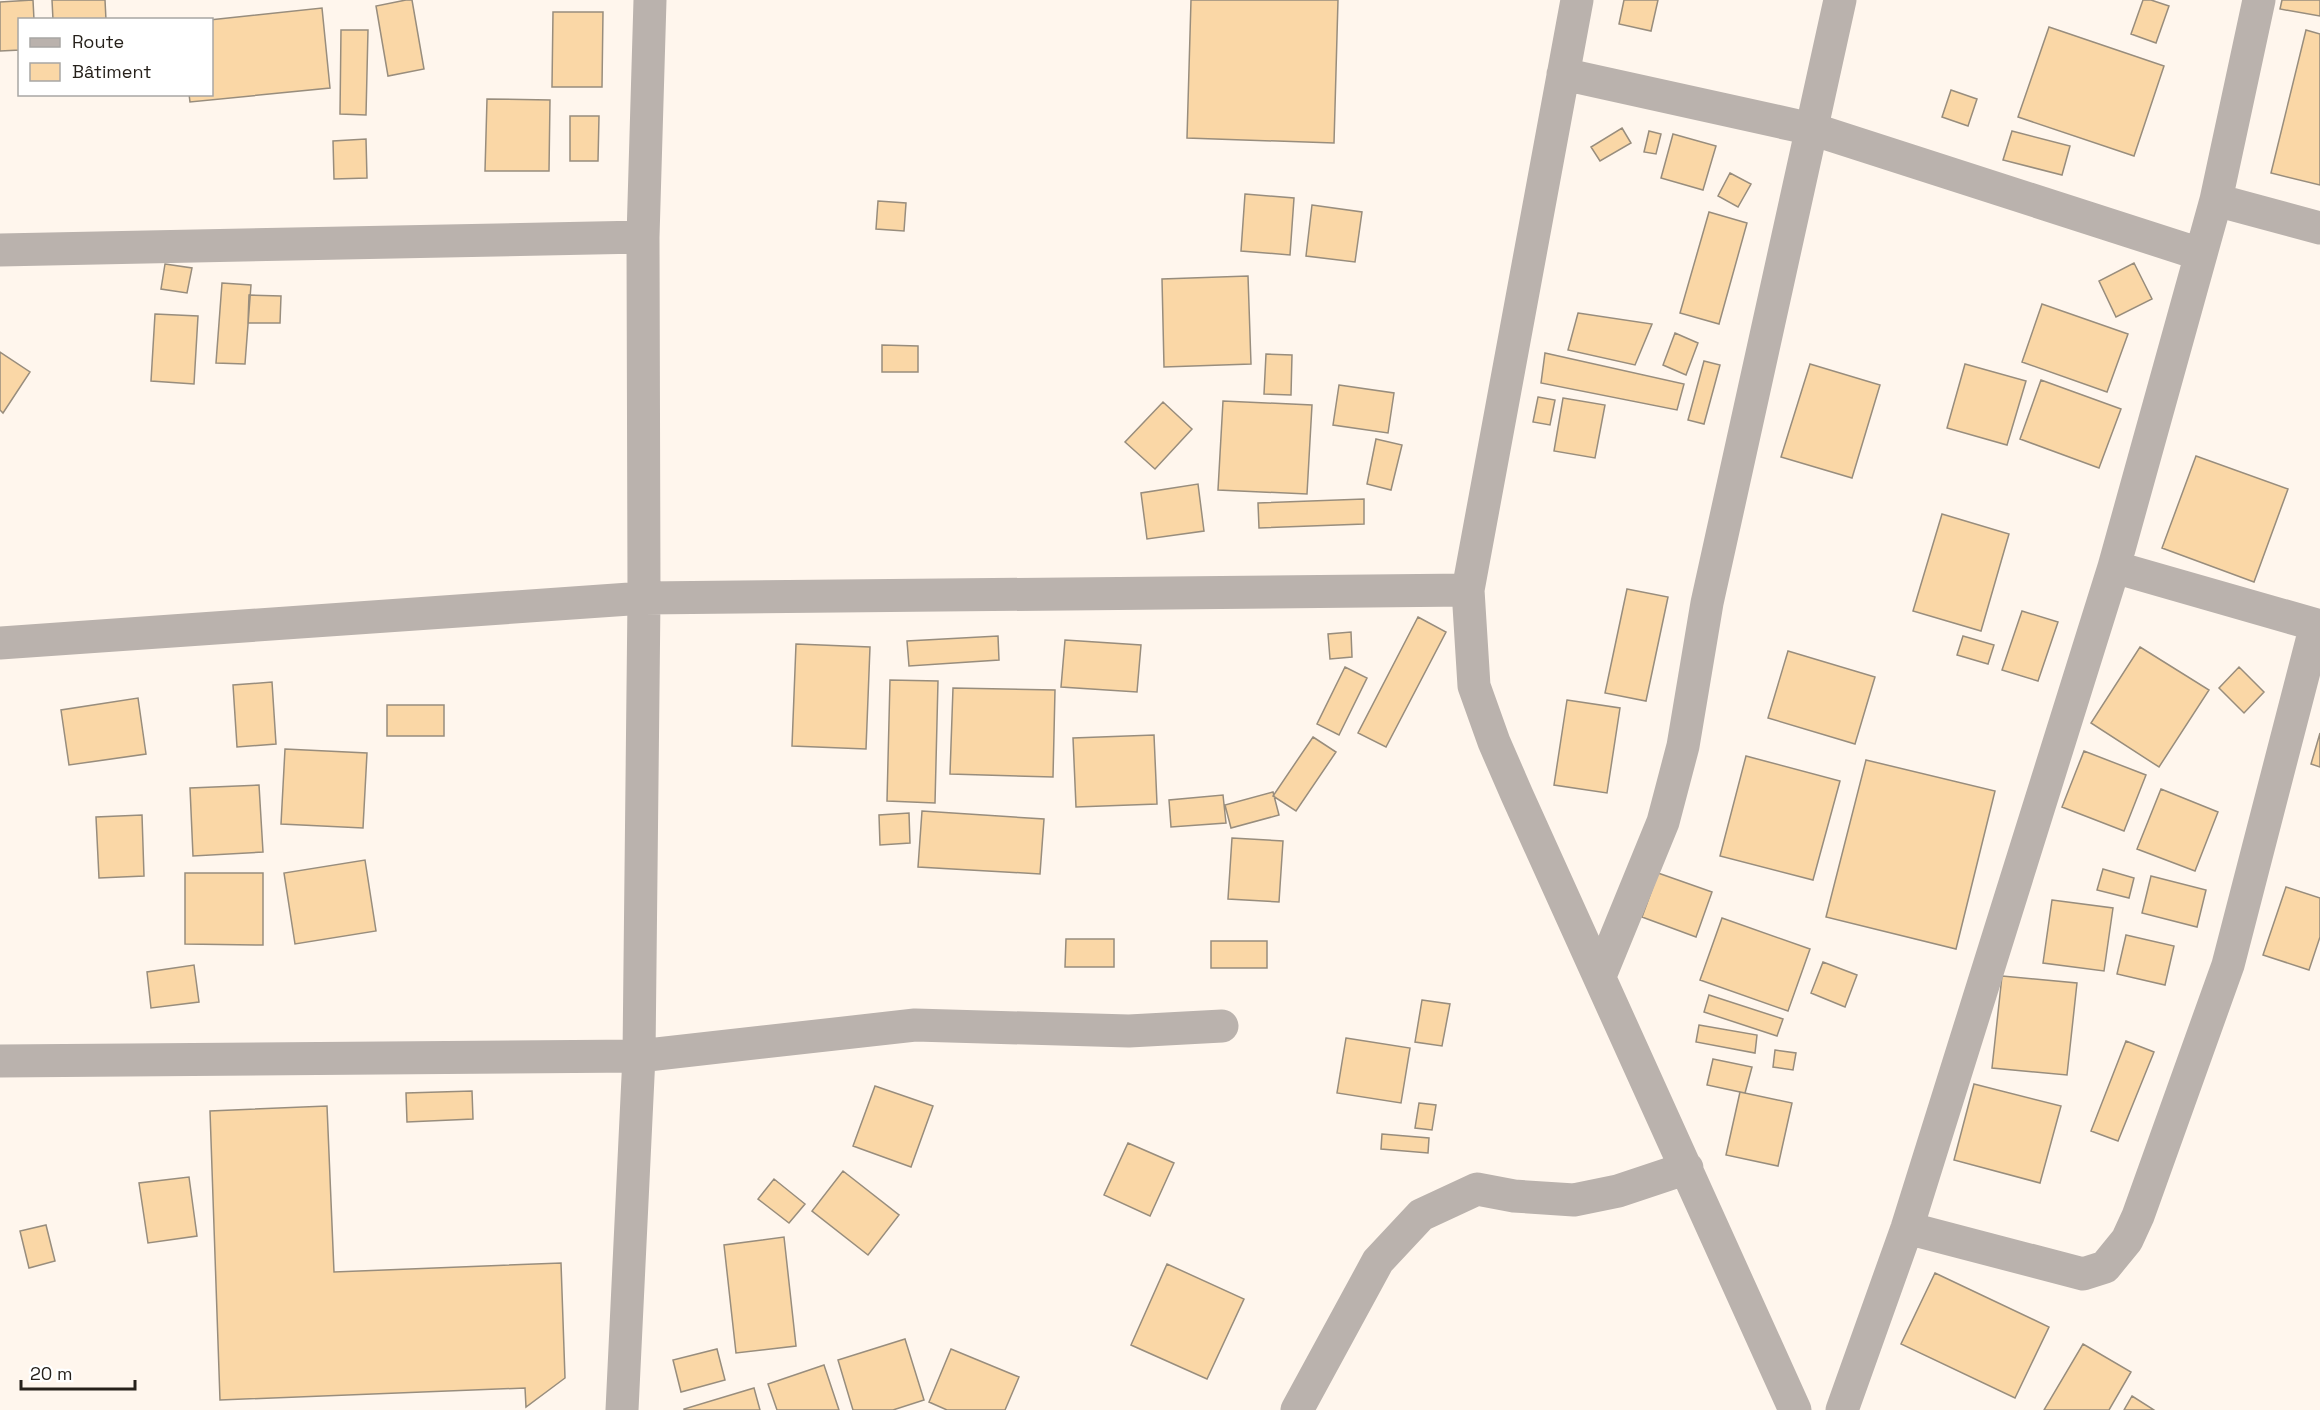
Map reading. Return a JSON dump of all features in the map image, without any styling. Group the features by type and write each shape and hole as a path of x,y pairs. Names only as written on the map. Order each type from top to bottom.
{"street":[{"path":"622,1410 639,1056 644,598 643,237 650,0"},
{"path":"1577,0 1468,590 1474,686 1498,753 1795,1410"},
{"path":"1600,976 1663,822 1683,746 1707,603 1840,0"},
{"path":"1842,1410 1907,1228 2114,567 2216,200 2259,0"},
{"path":"1563,74 1812,129 2200,254"},
{"path":"2216,200 2320,228"},
{"path":"0,250 643,237"},
{"path":"1907,1228 2083,1274 2105,1267 2127,1240 2138,1216 2228,965 2318,626 2114,567"},
{"path":"0,643 644,598 1468,590"},
{"path":"0,1061 639,1056 915,1025 1128,1030 1222,1026"},
{"path":"1297,1410 1378,1261 1421,1215 1477,1189 1514,1196 1574,1200 1618,1191 1687,1168"}],"building":[{"path":"33,0 34,18 18,18 18,50 0,51 0,2"},
{"path":"52,0 105,0 106,18 53,18"},
{"path":"412,0 424,69 388,76 376,6"},
{"path":"1191,0 1338,0 1334,143 1187,138"},
{"path":"1624,0 1658,0 1651,31 1619,24"},
{"path":"2143,0 2169,6 2156,43 2131,34"},
{"path":"2282,0 2320,0 2320,16 2280,9"},
{"path":"322,8 330,88 190,102 189,96 213,96 213,20"},
{"path":"553,12 603,12 602,87 552,87"},
{"path":"2049,27 2164,66 2134,156 2018,117"},
{"path":"341,30 368,30 366,115 340,114"},
{"path":"2306,30 2320,34 2320,185 2271,173"},
{"path":"1951,90 1977,99 1968,126 1942,117"},
{"path":"487,99 550,100 549,171 485,171"},
{"path":"570,116 599,116 598,161 570,161"},
{"path":"1622,128 1631,143 1600,161 1591,147"},
{"path":"1649,131 1661,134 1656,154 1644,152"},
{"path":"2012,131 2070,146 2062,175 2003,160"},
{"path":"1673,134 1716,146 1703,190 1661,178"},
{"path":"366,139 367,178 334,179 333,141"},
{"path":"1730,173 1751,184 1738,207 1718,196"},
{"path":"1245,194 1294,198 1290,255 1241,251"},
{"path":"878,201 906,203 904,231 876,229"},
{"path":"1312,205 1362,212 1355,262 1306,256"},
{"path":"1709,212 1747,223 1719,324 1680,313"},
{"path":"2134,263 2152,299 2116,317 2099,281"},
{"path":"165,264 192,268 187,293 161,289"},
{"path":"1248,276 1251,364 1164,367 1162,279"},
{"path":"222,283 251,285 245,364 216,363"},
{"path":"249,295 281,296 280,323 248,323"},
{"path":"2042,304 2128,334 2107,392 2022,362"},
{"path":"1578,313 1652,324 1635,365 1568,350"},
{"path":"155,314 198,316 194,384 151,381"},
{"path":"1675,333 1698,343 1686,375 1663,365"},
{"path":"882,345 918,346 918,372 882,372"},
{"path":"0,352 30,372 3,413 0,410"},
{"path":"1545,353 1684,384 1677,410 1541,383"},
{"path":"1266,354 1292,355 1291,395 1264,394"},
{"path":"1704,361 1720,365 1704,424 1688,420"},
{"path":"1810,364 1880,385 1852,478 1781,457"},
{"path":"1965,364 2026,381 2007,445 1947,428"},
{"path":"2041,380 2121,409 2099,468 2020,439"},
{"path":"1339,385 1394,393 1388,433 1333,425"},
{"path":"1538,397 1555,400 1550,425 1533,422"},
{"path":"1563,398 1605,405 1595,458 1554,451"},
{"path":"1223,401 1312,405 1307,494 1218,490"},
{"path":"1163,402 1192,429 1155,469 1125,442"},
{"path":"1376,439 1402,445 1391,490 1367,484"},
{"path":"2196,456 2288,489 2254,582 2162,548"},
{"path":"1198,484 1204,531 1147,539 1141,493"},
{"path":"1364,499 1364,524 1259,528 1258,503"},
{"path":"1942,514 2009,534 1981,631 1913,611"},
{"path":"1627,589 1668,597 1646,701 1605,693"},
{"path":"2022,611 2058,622 2038,681 2002,670"},
{"path":"1418,617 1446,632 1386,747 1358,733"},
{"path":"1351,632 1352,657 1330,659 1328,634"},
{"path":"998,636 999,660 909,666 907,641"},
{"path":"1963,636 1994,645 1988,664 1957,655"},
{"path":"1065,640 1141,645 1137,692 1061,687"},
{"path":"796,644 870,647 866,749 792,746"},
{"path":"2140,647 2209,690 2159,767 2091,723"},
{"path":"1788,651 1875,677 1855,744 1768,718"},
{"path":"1345,667 1367,678 1339,735 1317,724"},
{"path":"2239,667 2264,692 2244,713 2219,688"},
{"path":"890,680 938,681 935,803 887,801"},
{"path":"272,682 276,744 237,747 233,685"},
{"path":"953,688 1055,690 1053,777 950,774"},
{"path":"138,698 146,754 69,765 61,710"},
{"path":"1567,700 1620,708 1607,793 1554,785"},
{"path":"387,705 444,705 444,736 387,736"},
{"path":"2320,733 2320,767 2311,764"},
{"path":"1154,735 1157,804 1076,807 1073,738"},
{"path":"1313,737 1336,752 1296,811 1273,796"},
{"path":"285,749 367,753 363,828 281,824"},
{"path":"2084,751 2146,775 2124,831 2062,807"},
{"path":"1746,756 1840,781 1813,880 1720,856"},
{"path":"1866,760 1995,791 1956,949 1826,917"},
{"path":"259,785 263,852 193,856 190,788"},
{"path":"2161,789 2218,812 2195,871 2137,849"},
{"path":"1273,792 1279,815 1231,828 1225,805"},
{"path":"1223,795 1226,823 1171,827 1169,800"},
{"path":"922,811 1044,819 1040,874 918,867"},
{"path":"909,813 910,843 880,845 879,815"},
{"path":"142,815 144,876 99,878 96,817"},
{"path":"1232,838 1283,841 1279,902 1228,899"},
{"path":"365,860 376,931 295,944 284,873"},
{"path":"2103,869 2134,878 2129,898 2097,890"},
{"path":"185,873 263,873 263,945 185,944"},
{"path":"1658,873 1712,892 1696,937 1642,917"},
{"path":"2151,876 2206,890 2197,927 2142,913"},
{"path":"2286,887 2320,898 2320,937 2309,970 2263,955"},
{"path":"2052,900 2113,908 2104,971 2043,963"},
{"path":"1722,918 1810,949 1788,1011 1700,980"},
{"path":"2126,935 2174,946 2165,985 2117,974"},
{"path":"1066,939 1114,939 1114,967 1065,967"},
{"path":"1211,941 1267,941 1267,968 1211,968"},
{"path":"1823,962 1857,975 1845,1007 1811,993"},
{"path":"194,965 199,1002 151,1008 147,972"},
{"path":"2002,976 2077,983 2067,1075 1992,1068"},
{"path":"1709,995 1783,1019 1777,1036 1704,1012"},
{"path":"1422,1000 1450,1004 1442,1046 1415,1042"},
{"path":"1699,1025 1757,1035 1755,1053 1696,1042"},
{"path":"1346,1038 1410,1048 1401,1103 1337,1093"},
{"path":"2126,1041 2154,1052 2118,1141 2091,1131"},
{"path":"1775,1050 1796,1053 1793,1070 1773,1067"},
{"path":"1713,1059 1752,1067 1745,1093 1707,1085"},
{"path":"1974,1084 2061,1106 2040,1183 1954,1160"},
{"path":"875,1086 933,1106 911,1167 853,1146"},
{"path":"472,1091 473,1119 407,1122 406,1093"},
{"path":"1740,1092 1792,1103 1778,1166 1726,1155"},
{"path":"1419,1103 1436,1105 1432,1130 1415,1128"},
{"path":"327,1106 334,1272 561,1263 565,1378 526,1407 525,1388 220,1400 210,1111"},
{"path":"1382,1134 1429,1138 1428,1153 1381,1149"},
{"path":"1128,1143 1174,1163 1150,1216 1104,1195"},
{"path":"843,1171 899,1215 868,1255 812,1211"},
{"path":"189,1177 197,1236 148,1243 139,1183"},
{"path":"774,1179 805,1204 789,1223 758,1199"},
{"path":"46,1225 55,1261 29,1268 20,1231"},
{"path":"784,1237 796,1346 736,1353 724,1245"},
{"path":"1167,1264 1244,1299 1207,1379 1131,1345"},
{"path":"1935,1273 2049,1327 2015,1398 1901,1344"},
{"path":"905,1339 924,1400 893,1410 853,1410 838,1360"},
{"path":"2083,1344 2131,1372 2109,1410 2044,1410"},
{"path":"717,1349 725,1380 681,1392 673,1360"},
{"path":"951,1349 1019,1377 1005,1410 947,1410 929,1402"},
{"path":"824,1365 839,1410 777,1410 768,1384"},
{"path":"754,1388 760,1410 684,1410 684,1409"},
{"path":"2132,1396 2154,1410 2124,1410"}]}
